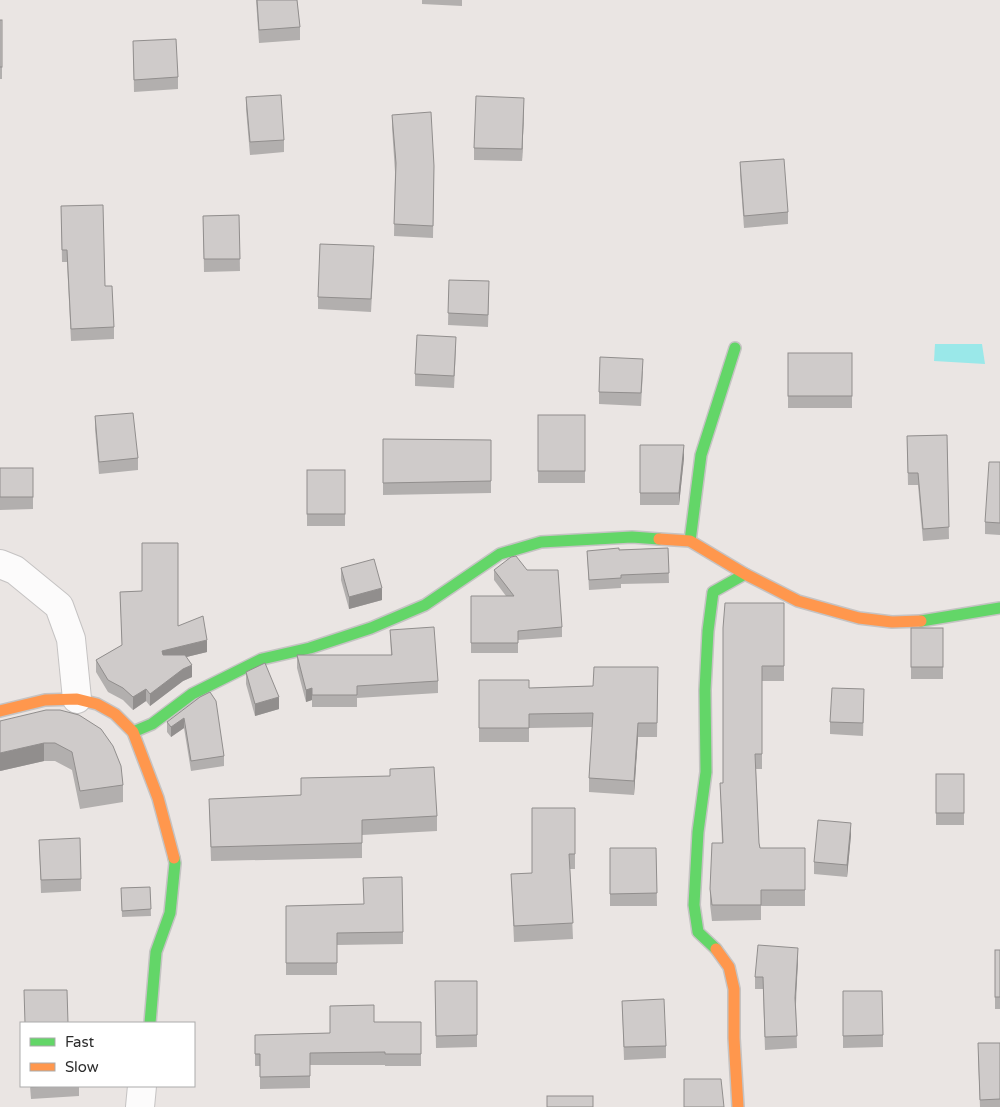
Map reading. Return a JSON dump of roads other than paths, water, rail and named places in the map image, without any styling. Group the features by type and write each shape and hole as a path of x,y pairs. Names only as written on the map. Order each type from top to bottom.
{"main road":[{"path":"690,541 701,455 734,348"},
{"path":"133,732 152,724 192,694 262,659 310,648 370,628 425,605 500,554 541,542 632,537 690,541 745,574 798,601 859,618 892,622 915,622 1000,608"},
{"path":"738,1107 734,1038 734,989 729,967 716,949 698,932 694,905 698,832 706,772 705,690 708,631 713,592 745,574"},
{"path":"0,711 45,700 77,699 97,704 115,714 133,732 158,798 175,863 170,913 156,952 150,1022"}],"street":[{"path":"0,564 15,570 59,606 72,639 77,699"},
{"path":"140,1107 142,1087"}],"water":[{"path":"935,344 982,344 985,364 934,361"}]}
